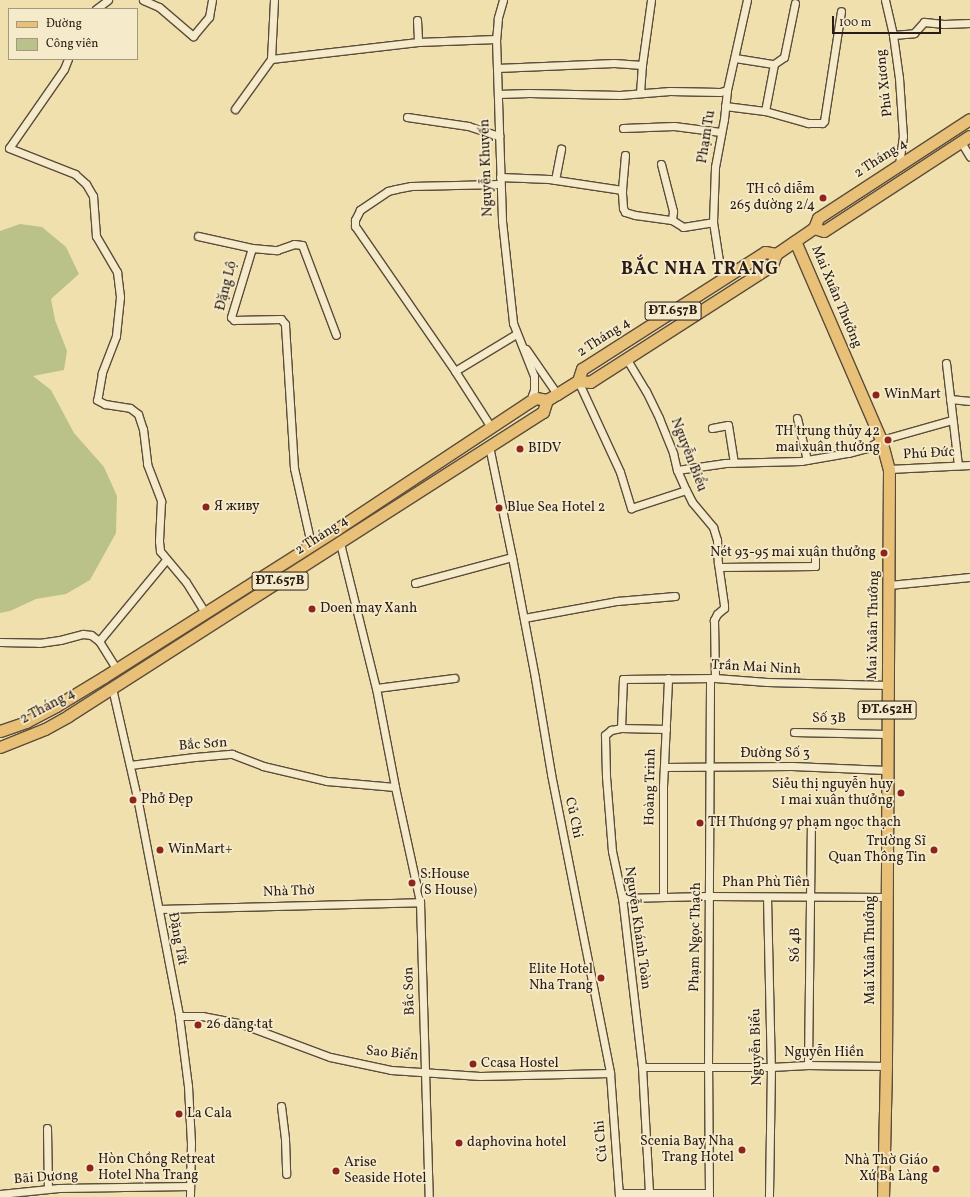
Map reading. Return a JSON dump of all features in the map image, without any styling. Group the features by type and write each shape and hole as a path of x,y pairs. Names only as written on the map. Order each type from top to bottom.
{"main road":[{"name":"2 Tháng 4","path":"0,747 45,729 112,688 543,412 547,400 578,381 590,382 772,265 776,254 814,228 818,218 970,119"},
{"name":"2 Tháng 4","path":"814,228 824,231 966,139"},
{"name":"Mai Xuân Thưởng","path":"795,241 881,440 889,469 886,770 886,1066 883,1197"},
{"name":"2 Tháng 4","path":"578,381 582,369 766,252 776,254"},
{"name":"2 Tháng 4","path":"0,731 26,722 104,677 311,544 337,529 529,402 536,398 547,400"},
{"path":"337,529 340,543"},
{"path":"104,677 112,688"}],"street":[{"path":"97,8 108,0"},
{"path":"142,0 159,7 193,36 209,18 212,0"},
{"path":"235,109 271,59 274,0"},
{"name":"Nguyễn Khuyến","path":"503,0 498,18 496,39 500,181 509,298 516,334 534,376 534,390 529,402"},
{"path":"640,94 642,65 651,0"},
{"name":"Phạm Tu","path":"722,280 713,222 716,167 726,106 726,90 735,58 747,0"},
{"name":"Phú Xương","path":"884,0 893,35 902,112 903,136 900,165"},
{"path":"735,58 774,64 784,57 795,3"},
{"path":"726,106 765,111 808,123 818,124 824,121 841,11"},
{"path":"417,20 418,42"},
{"path":"893,35 914,33 924,22 944,24 970,23"},
{"path":"271,59 418,42 496,39"},
{"path":"68,60 64,69 8,148 75,174 86,184 93,196 96,236 117,272 120,297 116,336 102,373 97,400 105,404 135,410 140,418 147,464 161,501 160,551 186,582 205,612"},
{"path":"497,68 614,62 642,65"},
{"path":"765,111 774,64"},
{"path":"498,94 529,93 588,95 640,94 690,90 720,92 726,90"},
{"path":"407,117 468,126 499,136"},
{"path":"623,128 674,126 721,132"},
{"path":"966,139 970,157"},
{"path":"555,180 561,149"},
{"path":"625,155 622,190 623,208 625,212 635,215 672,220 683,227 713,222"},
{"path":"661,164 672,211 672,220"},
{"path":"491,427 456,371 355,226 355,220 360,210 388,191 411,186 500,181 555,180 622,190"},
{"path":"198,236 252,248"},
{"name":"Đặng Lộ","path":"311,544 294,468 285,324 281,319 234,320 231,317 252,248 277,250 294,244 302,245 336,335"},
{"path":"456,371 516,334"},
{"name":"Nguyễn Khuyến","path":"516,334 557,394"},
{"name":"Nguyễn Biểu","path":"626,358 646,391 659,418 673,453 677,470 686,490 692,502 713,527 719,546 719,566 724,608 716,614 714,620 713,678"},
{"path":"946,363 958,465"},
{"path":"578,381 620,472 631,508 686,490"},
{"path":"950,398 970,401"},
{"path":"797,418 807,460"},
{"path":"677,470 734,463 807,460 867,448 881,440 952,420"},
{"path":"712,428 728,425 734,463"},
{"name":"Củ Chi","path":"489,446 524,618 551,774 610,1073 619,1195"},
{"name":"Phú Đức","path":"889,469 970,464"},
{"name":"Bắc Sơn","path":"340,543 376,688 395,787 420,902 429,1197"},
{"path":"719,566 815,566 815,555"},
{"path":"415,583 512,557"},
{"path":"99,641 166,560"},
{"path":"889,584 970,577"},
{"path":"524,618 617,601 674,596"},
{"path":"0,642 39,643 60,640 82,634 91,635 99,641 116,668"},
{"path":"376,688 454,678"},
{"name":"Hoàng Trinh","path":"663,897 664,767 668,678"},
{"name":"Trần Mai Ninh","path":"621,728 623,679 713,678 767,682 888,685"},
{"name":"Phạm Ngọc Thạch","path":"709,1195 709,896 713,678"},
{"name":"Đặng Tất","path":"112,688 130,765 179,1016 188,1086 190,1197"},
{"path":"621,728 666,728"},
{"name":"Nguyễn Khánh Toàn","path":"621,728 608,732 604,741 612,851 622,898 642,1067 649,1192"},
{"name":"Số 3B","path":"794,732 887,734"},
{"name":"Bắc Sơn","path":"130,765 195,756 232,754 263,766 327,780 395,787"},
{"name":"Đường Số 3","path":"664,767 792,766 886,770"},
{"name":"Số 4B","path":"808,1065 810,825"},
{"name":"Phan Phù Tiên","path":"622,898 709,896 886,897"},
{"name":"Nguyễn Biểu","path":"767,897 771,1067 769,1197"},
{"name":"Nhà Thờ","path":"158,909 420,902"},
{"name":"Sao Biển","path":"179,1016 202,1016 239,1024 347,1062 391,1070 426,1071 480,1076 610,1073"},
{"name":"Nguyễn Hiền","path":"642,1067 771,1067 808,1065 886,1066"},
{"path":"280,1106 285,1140 286,1174"},
{"path":"47,1128 48,1189"},
{"name":"Bãi Dương","path":"0,1194 48,1189 190,1186"},
{"path":"619,1195 649,1192 709,1195"}],"green space":[{"path":"20,224 42,227 66,247 79,274 51,299 55,320 67,351 64,370 33,376 51,390 74,433 104,467 117,496 116,533 90,580 66,594 36,599 10,611 0,613 0,231"}],"place":[{"name":"TH cô diễm 265 đường 2/4","path":"823,198"},
{"name":"WinMart","path":"876,395"},
{"name":"TH trung thủy 42 mai xuân thưởng","path":"888,440"},
{"name":"BIDV","path":"520,449"},
{"name":"Я живу","path":"206,507"},
{"name":"Blue Sea Hotel 2","path":"499,508"},
{"name":"Nét 93-95 mai xuân thưởng","path":"884,553"},
{"name":"Doen may Xanh","path":"312,609"},
{"name":"Siẻu thị nguyễn huy 1 mai xuân thưởng","path":"901,793"},
{"name":"Phở Đẹp","path":"133,800"},
{"name":"TH Thương 97 phạm ngọc thạch","path":"700,823"},
{"name":"WinMart+","path":"160,850"},
{"name":"Trường Sĩ Quan Thông Tin","path":"934,850"},
{"name":"S:House (S House)","path":"412,883"},
{"name":"Elite Hotel Nha Trang","path":"601,978"},
{"name":"26 dang tat","path":"198,1025"},
{"name":"Ccasa Hostel","path":"473,1064"},
{"name":"La Cala","path":"179,1114"},
{"name":"daphovina hotel","path":"459,1143"},
{"name":"Scenia Bay Nha Trang Hotel","path":"742,1150"},
{"name":"Hòn Chồng Retreat Hotel Nha Trang","path":"90,1168"},
{"name":"Nhà Thờ Giáo Xứ Ba Làng","path":"936,1169"},
{"name":"Arise Seaside Hotel","path":"336,1171"}],"district":[{"name":"BẮC NHA TRANG","path":"700,270"}]}
